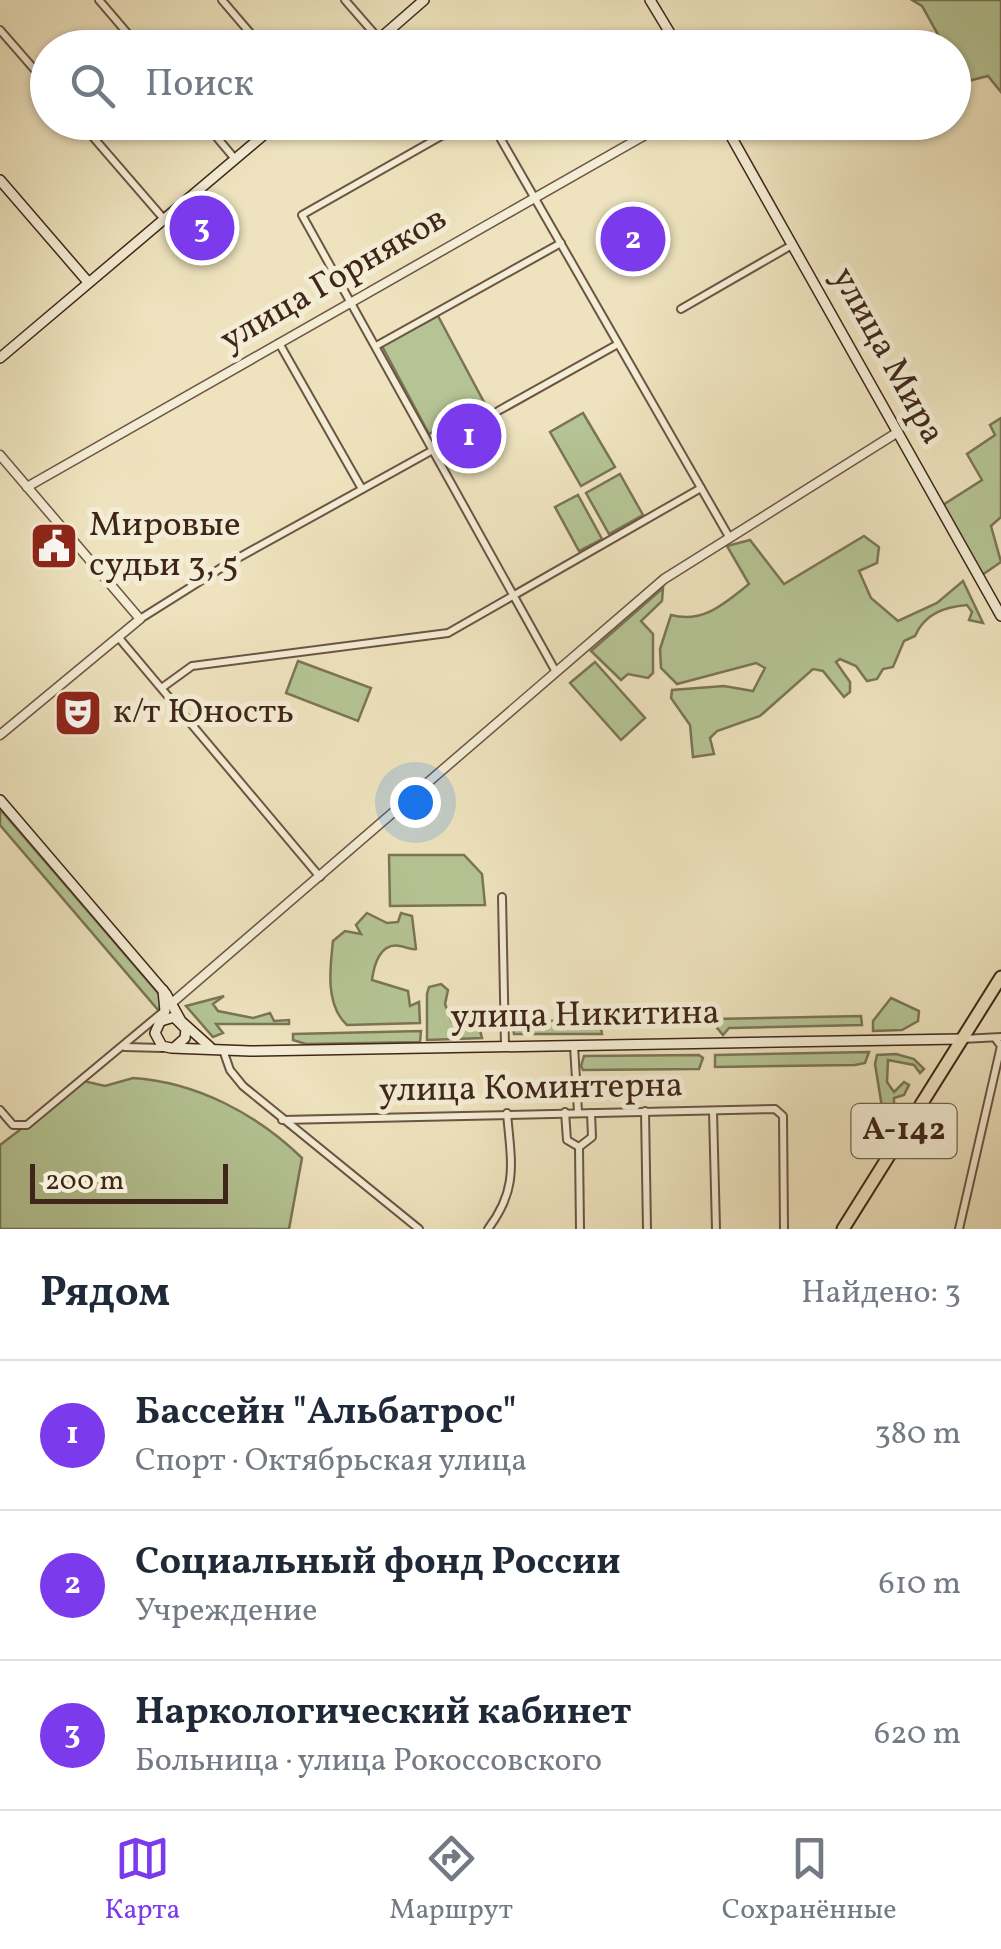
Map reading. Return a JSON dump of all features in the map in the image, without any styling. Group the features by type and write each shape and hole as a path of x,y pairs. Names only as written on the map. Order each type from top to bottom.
{"highway":[{"name":"А-142","path":"843,1229 1001,976"}],"main road":[{"path":"389,30 424,0"},
{"path":"650,0 668,30"},
{"path":"0,358 258,140"},
{"name":"улица Мира","path":"733,140 1001,616"},
{"path":"0,180 88,282"},
{"path":"0,800 163,990 169,1007 210,1047"},
{"path":"169,1007 158,1022 156,1039 171,1048 210,1047"},
{"path":"158,1022 174,1017 181,1021 185,1038 171,1048"},
{"name":"улица Никитина","path":"210,1047 223,1050 960,1040"}],"street":[{"path":"99,0 125,30"},
{"path":"222,0 248,30"},
{"path":"345,0 371,30"},
{"path":"0,30 30,64"},
{"path":"96,140 163,218"},
{"path":"220,140 236,159"},
{"path":"434,140 302,215 556,672"},
{"path":"501,140 728,536"},
{"name":"улица Горняков","path":"27,487 636,140"},
{"path":"376,346 561,243"},
{"path":"681,309 793,244"},
{"path":"279,343 362,489"},
{"path":"498,412 618,344"},
{"path":"0,1110 20,1128 169,1007 664,580 898,432"},
{"path":"0,735 140,619 229,563 432,450"},
{"path":"472,451 480,465"},
{"path":"0,454 140,619"},
{"path":"163,687 192,666 448,633 701,488"},
{"path":"119,638 320,877"},
{"path":"502,897 505,1046"},
{"path":"959,1229 1001,1046 998,1038 960,1040"},
{"path":"574,1044 578,1112"},
{"path":"119,1048 171,1048"},
{"path":"223,1050 230,1070 243,1086 420,1229"},
{"path":"713,1111 716,1229"},
{"name":"улица Коминтерна","path":"282,1120 780,1111 784,1229"},
{"path":"565,1112 567,1140 579,1147"},
{"path":"644,1112 647,1229"},
{"path":"579,1147 590,1141 591,1113"},
{"path":"488,1229 502,1210 511,1187 507,1114"},
{"path":"579,1147 580,1229"}],"green space":[{"path":"912,0 1001,0 1001,92 988,76 971,80 971,30 935,30 922,6"},
{"path":"438,316 485,404 429,434 382,346"},
{"path":"583,413 615,467 581,486 550,432"},
{"path":"1001,418 1001,517 991,526 1001,562 982,575 943,505 982,480 967,454 995,435 990,425"},
{"path":"620,474 643,515 609,534 586,493"},
{"path":"578,495 602,539 579,551 555,507"},
{"path":"864,536 879,547 877,563 859,571 871,598 898,621 937,603 963,581 983,623 969,620 972,612 967,605 936,613 915,636 904,641 893,667 883,669 877,679 867,681 856,666 840,659 836,662 850,682 850,692 844,697 823,671 813,669 760,716 717,731 710,738 714,754 693,757 690,725 671,698 672,690 724,686 753,691 765,668 756,663 677,684 661,668 660,649 671,615 703,614 749,584 727,546 750,540 784,584"},
{"path":"663,588 662,601 641,621 653,634 653,673 648,678 628,674 621,680 591,651"},
{"path":"298,661 371,688 358,721 286,693"},
{"path":"595,662 645,718 621,740 570,683"},
{"path":"0,809 158,993 162,999 159,1011 0,825"},
{"path":"389,855 464,855 482,874 485,905 390,906"},
{"path":"367,913 387,923 398,922 401,913 412,916 416,949 387,948 376,962 372,980 408,991 410,1006 419,1002 420,1023 347,1025 335,1007 331,986 333,941 345,931 361,934 356,925"},
{"path":"441,984 448,990 445,1004 452,1022 478,1022 482,1038 427,1040 427,994 429,987"},
{"path":"224,996 213,1004 218,1011 253,1018 270,1013 274,1021 289,1020 289,1024 216,1024 223,1033 213,1037 186,1006"},
{"path":"891,998 919,1011 918,1021 902,1030 873,1031 873,1021"},
{"path":"861,1016 862,1025 729,1028 723,1035 713,1023 713,1019"},
{"path":"512,1021 600,1021 602,1034 514,1034"},
{"path":"421,1031 420,1042 306,1044 293,1040 293,1034"},
{"path":"869,1052 865,1063 855,1065 715,1067 715,1055"},
{"path":"896,1054 914,1059 924,1069 920,1073 914,1065 888,1060 887,1082 894,1092 904,1082 909,1085 904,1095 894,1098 894,1119 888,1122 887,1138 875,1064 877,1055"},
{"path":"584,1056 703,1058 699,1069 583,1070 581,1066"},
{"path":"133,1078 180,1086 224,1103 265,1128 302,1158 289,1229 0,1229 0,1145 84,1081 105,1086"}],"place":[{"name":"Наркологический кабинет","path":"202,228"},
{"name":"Социальный фонд России","path":"633,239"},
{"name":"Бассейн \"Альбатрос\"","path":"469,436"},
{"name":"Мировые судьи 3, 5","path":"54,546"},
{"name":"к/т Юность","path":"78,713"}]}
